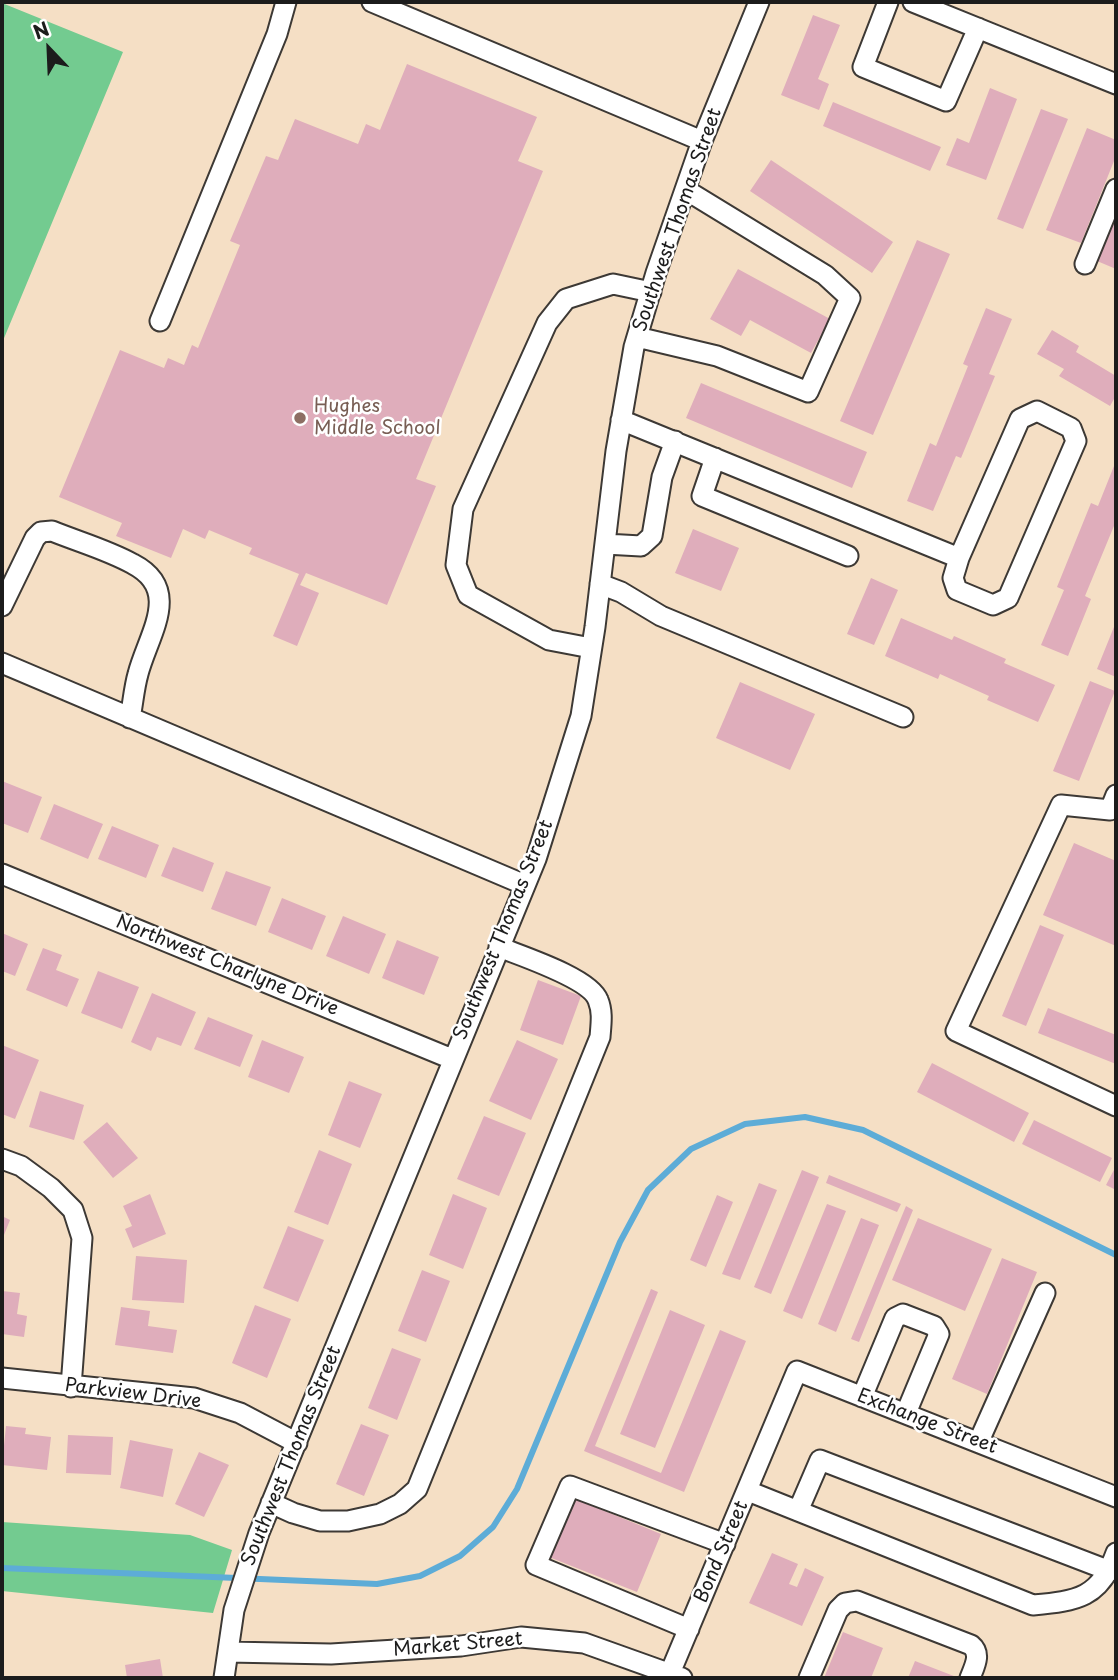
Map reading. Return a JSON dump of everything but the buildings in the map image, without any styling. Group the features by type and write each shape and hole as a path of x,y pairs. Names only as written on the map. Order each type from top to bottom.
{"street":[{"path":"160,321 277,34 286,2"},
{"path":"372,2 702,141"},
{"name":"Southwest Thomas Street","path":"223,1678 234,1610 271,1503 536,859 581,716 621,420 637,337 702,141 759,2"},
{"path":"888,2 863,67 946,101 978,28"},
{"path":"913,2 1116,84"},
{"path":"1085,264 1116,189"},
{"path":"637,337 717,356 808,392 850,298 825,275 686,190"},
{"path":"591,648 549,640 468,595 456,565 463,509 547,323 566,299 613,284 650,292"},
{"path":"1037,411 1072,428 1076,441 1008,598 993,605 957,590 953,578 959,558 1020,419 1037,411"},
{"path":"621,420 959,558"},
{"path":"605,544 641,546 652,536 662,477 675,441"},
{"path":"715,458 702,496 848,556"},
{"path":"2,606 35,538 41,532 52,531 134,564 150,576 161,604 138,674 130,718"},
{"path":"600,584 621,592 661,616 903,717"},
{"path":"2,663 525,885"},
{"path":"1114,806 1061,804 956,1031 1116,1106"},
{"name":"Northwest Charlyne Drive","path":"2,874 452,1059"},
{"path":"271,1503 320,1521 348,1521 380,1514 400,1504 417,1489 459,1389 600,1037 602,1014 597,996 582,982 499,947"},
{"path":"2,1159 22,1166 51,1188 73,1210 82,1238 71,1387"},
{"path":"979,1441 1045,1293"},
{"path":"862,1396 895,1318 903,1314 924,1322 934,1326 939,1334 906,1413"},
{"name":"Exchange Street","path":"773,1431 797,1371 1116,1497"},
{"name":"Parkview Drive","path":"2,1378 194,1398 240,1413 297,1443"},
{"name":"Bond Street","path":"676,1676 689,1629 773,1431"},
{"path":"748,1491 798,1511 1033,1605 1072,1601 1098,1586 1113,1562 820,1460 798,1511"},
{"path":"689,1629 536,1565 570,1486 725,1544"},
{"path":"809,1678 838,1610 850,1600 971,1645 975,1648 977,1659 970,1678"},
{"name":"Market Street","path":"228,1651 331,1654 461,1646 521,1637 584,1643 676,1676"}],"green space":[{"path":"2,3 123,52 2,343"},
{"path":"2,1522 190,1535 232,1550 213,1613 2,1591"}],"waterway":[{"path":"2,1568 377,1584 420,1576 460,1556 493,1527 517,1489 620,1242 648,1190 691,1149 745,1124 805,1117 863,1130 1116,1255"}],"place":[{"name":"Hughes Middle School","path":"300,418"}]}
